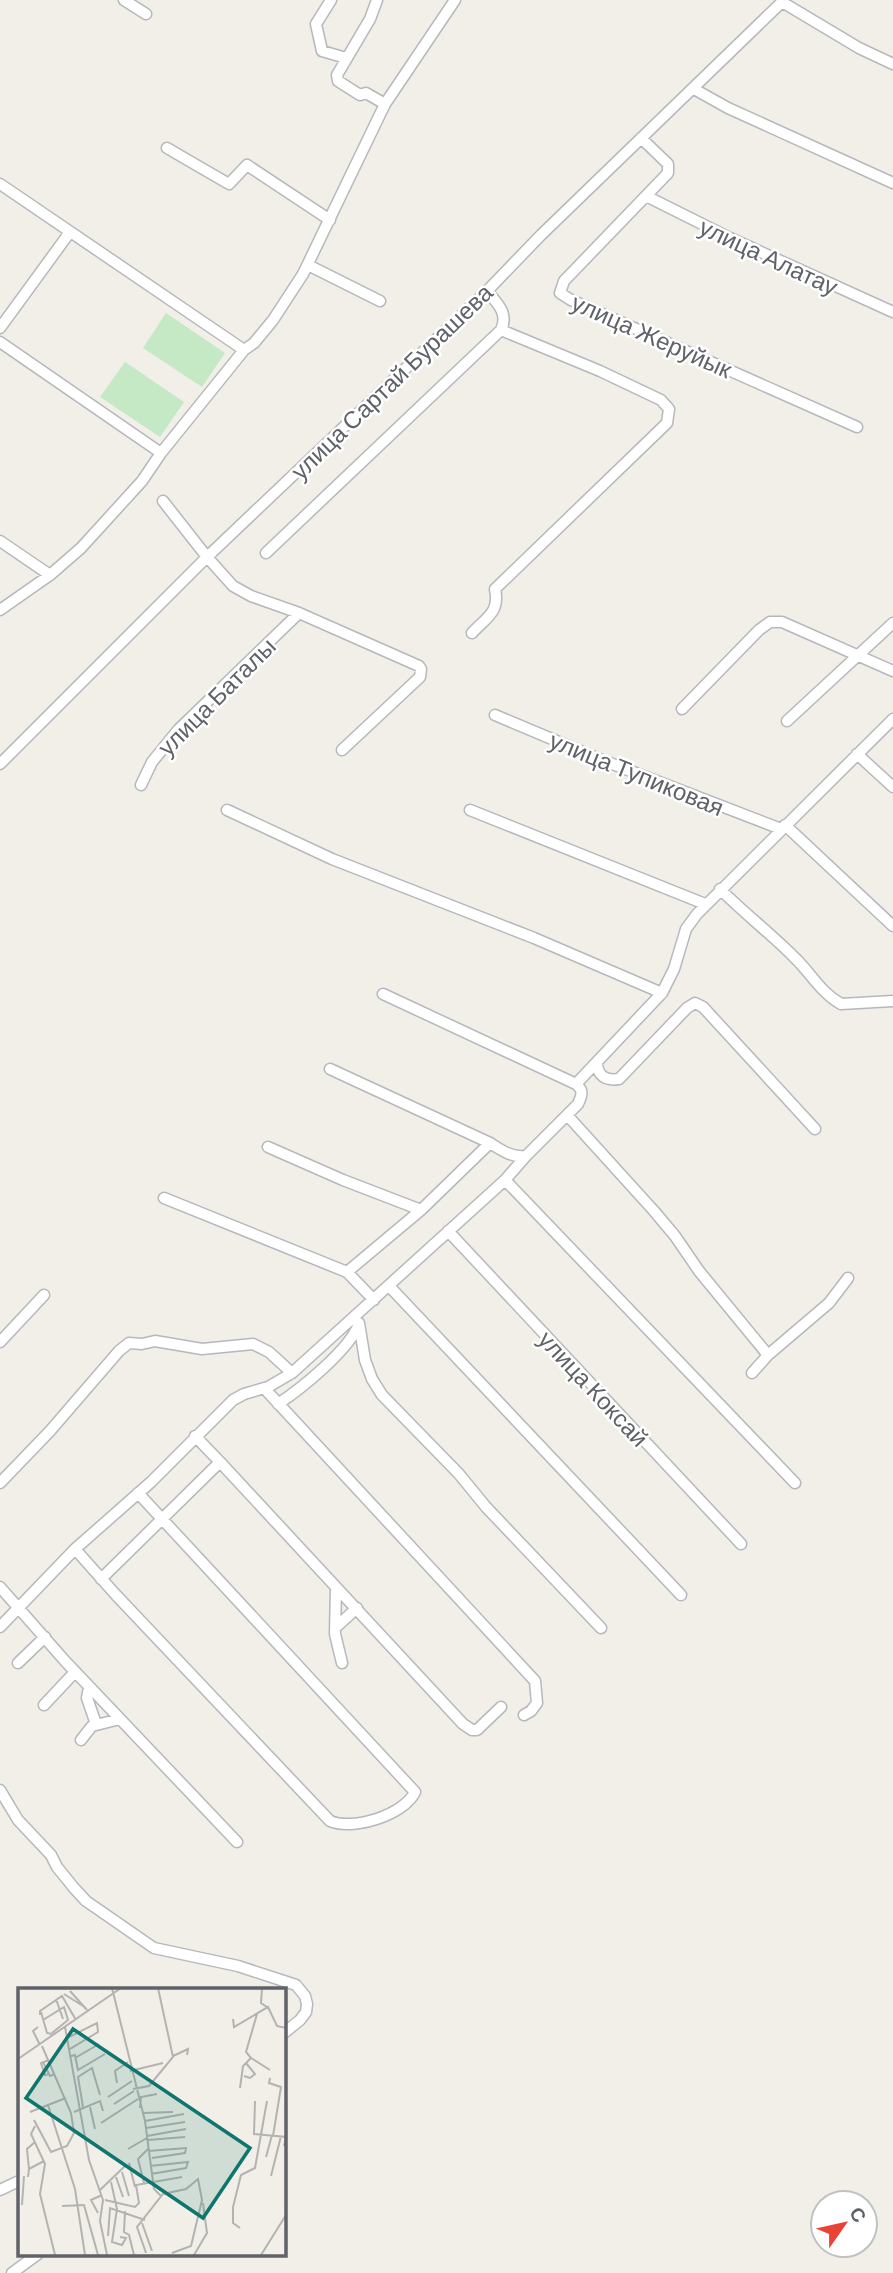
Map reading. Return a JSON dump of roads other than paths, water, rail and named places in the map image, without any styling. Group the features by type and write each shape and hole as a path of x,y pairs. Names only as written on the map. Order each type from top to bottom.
{"street":[{"path":"124,0 146,14"},
{"path":"331,0 316,24 321,51 346,58"},
{"path":"377,0 370,19 338,69 337,75 338,81 360,95 366,93 385,104"},
{"path":"0,610 50,575 80,548 142,481 161,453 244,350 254,343 273,320 308,265 385,104 455,0"},
{"path":"783,1 859,48 893,64"},
{"name":"улица Сартай Бурашева","path":"0,764 207,557 487,291 783,1"},
{"path":"694,89 728,108 893,183"},
{"name":"улица Жеруйык","path":"641,138 668,164 669,171 564,281 560,293 857,427"},
{"path":"167,148 229,184 247,165 330,220"},
{"path":"0,184 244,350"},
{"name":"улица Алатау","path":"646,196 730,238 893,312"},
{"path":"0,328 70,232"},
{"path":"308,265 380,302"},
{"path":"266,553 501,330 505,315 487,291"},
{"path":"472,633 493,611 497,601 495,589 662,429 669,417 669,409 661,400 600,370 501,330"},
{"path":"0,342 161,453"},
{"path":"163,501 233,586 421,669 420,677 342,750"},
{"path":"0,541 50,575"},
{"name":"улица Баталы","path":"141,785 152,762 178,730 299,613"},
{"path":"682,709 758,630 770,622 782,622 893,671"},
{"path":"787,721 893,622"},
{"name":"улица Тупиковая","path":"495,715 597,758 783,827"},
{"path":"576,1084 662,993 674,969 686,929 705,904 893,719"},
{"path":"857,754 893,787"},
{"path":"227,810 332,859 534,938 662,993"},
{"path":"470,810 705,904"},
{"path":"783,827 893,926"},
{"path":"720,888 793,956 834,1001 841,1004 893,1001"},
{"path":"0,1627 75,1549 138,1493 233,1400 292,1373 359,1318 374,1300 505,1180 578,1104 582,1090 576,1084 383,994"},
{"path":"597,1062 597,1068 603,1077 610,1080 619,1079 687,1008 695,1003 703,1007 815,1129"},
{"path":"330,1069 507,1153 518,1157 526,1156"},
{"path":"567,1115 654,1210 699,1272 768,1354"},
{"path":"347,1272 421,1210 490,1143"},
{"path":"268,1147 421,1210"},
{"path":"505,1180 795,1483"},
{"path":"164,1198 347,1272 374,1300"},
{"name":"улица Коксай","path":"448,1231 741,1544"},
{"path":"752,1373 768,1354 829,1303 848,1278"},
{"path":"389,1286 681,1595"},
{"path":"0,1342 44,1295"},
{"path":"278,1404 320,1371 354,1336 359,1318"},
{"path":"359,1318 365,1360 382,1395 601,1628"},
{"path":"0,1483 50,1431 119,1350 129,1343 155,1341 202,1349 253,1344 269,1352 292,1373"},
{"path":"264,1388 535,1681 537,1703 531,1711 524,1714"},
{"path":"195,1436 463,1724 477,1730 501,1707"},
{"path":"101,1579 220,1462"},
{"path":"75,1549 330,1821 349,1825 402,1808 415,1792 138,1493"},
{"path":"0,1587 75,1672 237,1842"},
{"path":"336,1587 335,1628 342,1663"},
{"path":"335,1628 356,1608"},
{"path":"18,1663 45,1637"},
{"path":"44,1705 75,1672"},
{"path":"89,1686 87,1698 96,1724"},
{"path":"81,1740 96,1724 120,1719"},
{"path":"0,1790 18,1820 51,1855 57,1867 86,1901 154,1948 238,1966 296,1985 305,1996 306,2012 285,2033"},
{"path":"0,2190 18,2181"},
{"path":"12,2273 35,2256"}]}
